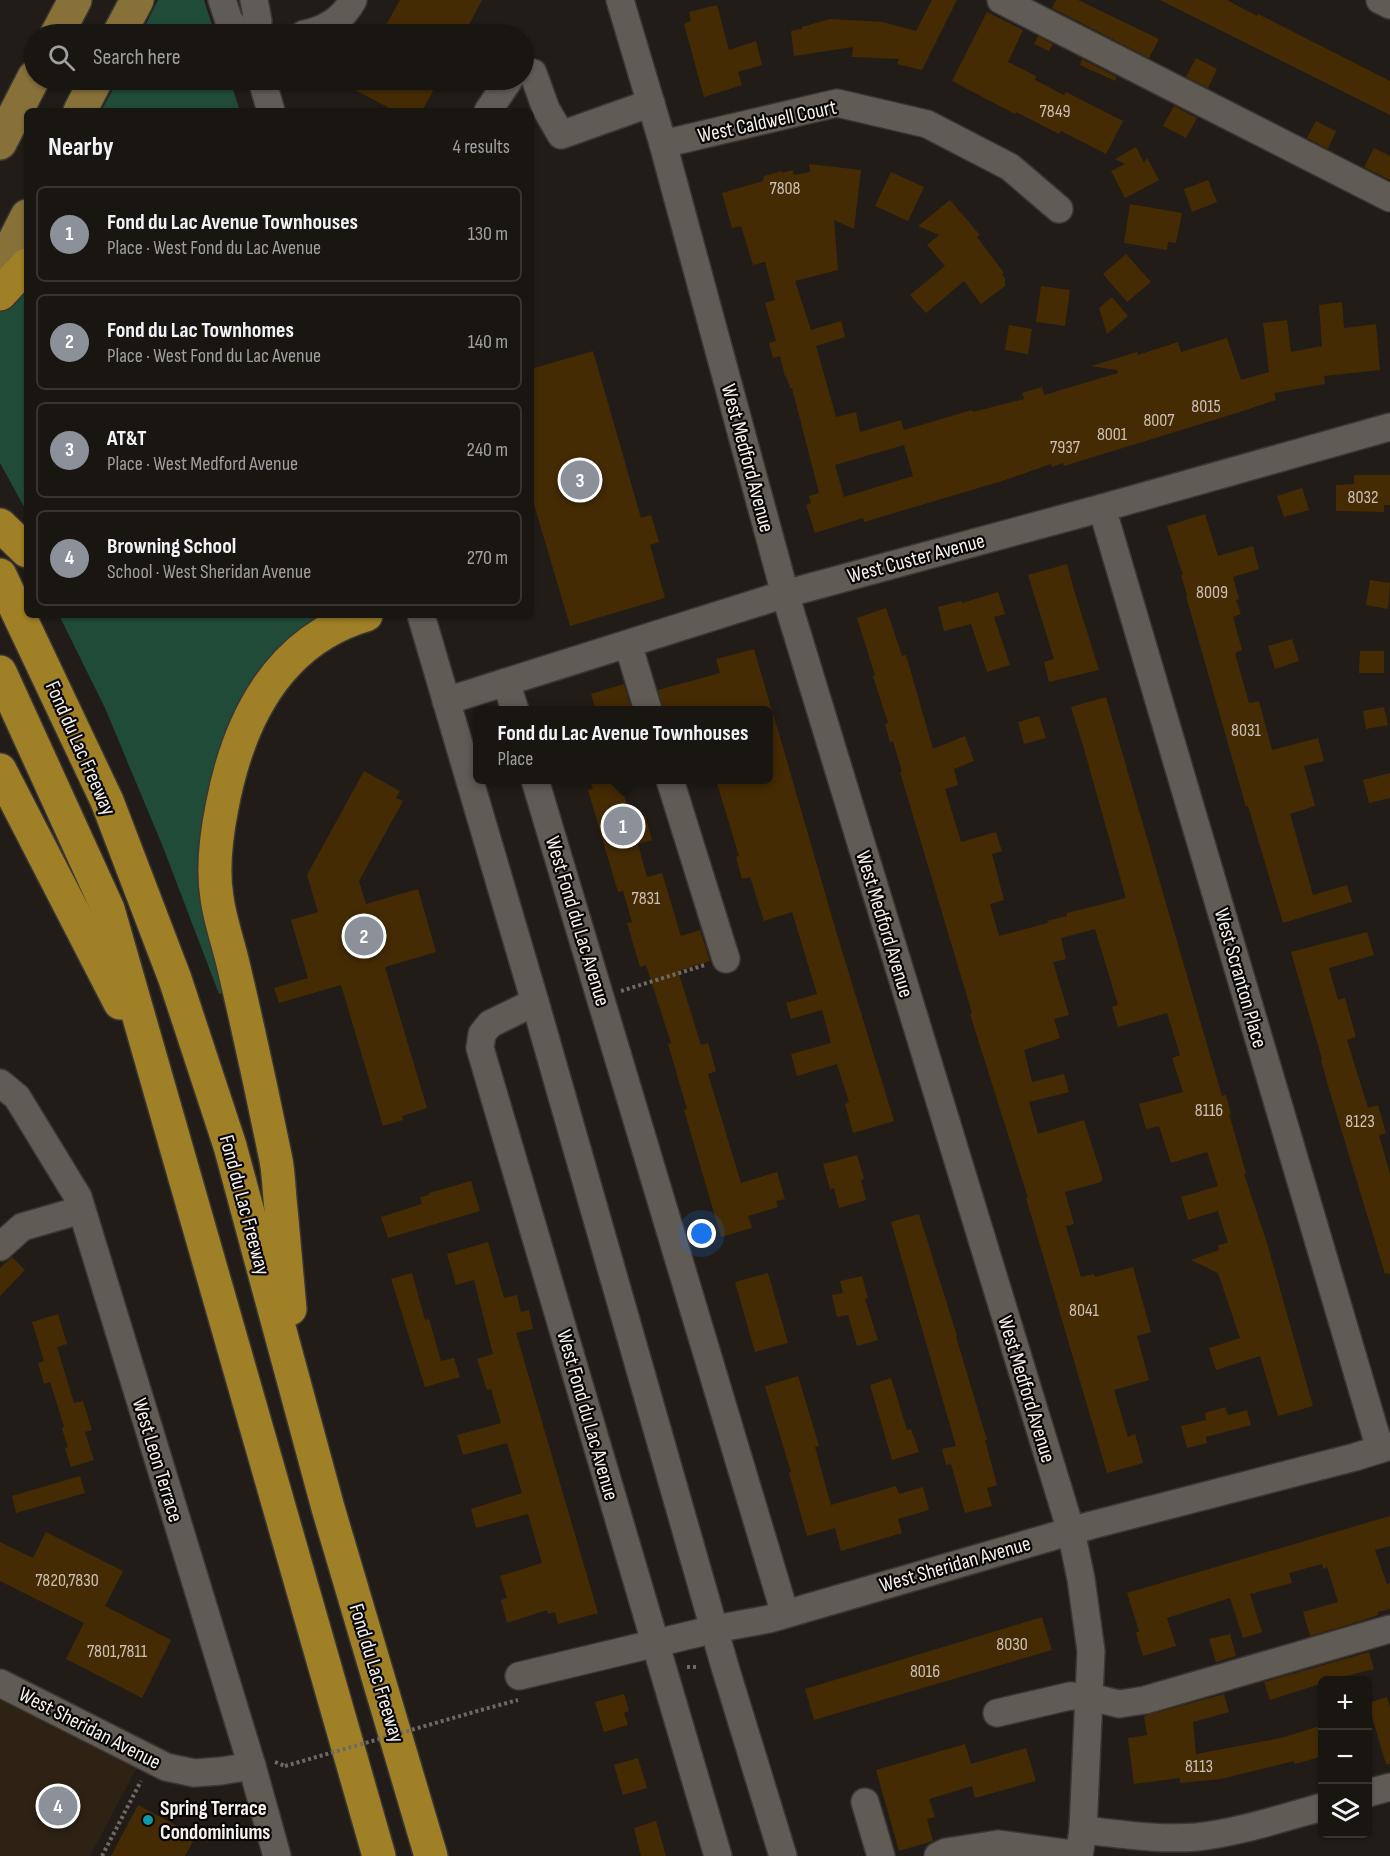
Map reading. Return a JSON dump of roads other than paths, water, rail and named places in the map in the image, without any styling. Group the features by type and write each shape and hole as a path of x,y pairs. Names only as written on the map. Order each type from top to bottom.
{"highway":[{"path":"0,294 24,268"},
{"path":"0,525 24,548"},
{"name":"Fond du Lac Freeway","path":"0,575 107,801 175,979 230,1146 328,1508 431,1856"},
{"path":"299,1403 276,1162 234,968 216,897 216,842 225,791 239,740 270,684 295,654 312,640 336,626 358,618"},
{"name":"Fond du Lac Freeway","path":"0,672 108,909 379,1856"},
{"path":"0,770 155,1071"},
{"path":"414,1800 446,1856"}],"main road":[{"path":"62,24 75,0"},
{"path":"124,24 137,0"},
{"path":"0,143 27,90"},
{"path":"82,108 91,90"},
{"path":"0,269 24,222"}],"street":[{"path":"222,0 232,24"},
{"path":"254,0 257,24"},
{"name":"West Medford Avenue","path":"620,0 663,144 784,594 1071,1531 1082,1580 1091,1651 1080,1847"},
{"path":"1001,0 1390,198"},
{"path":"1380,0 1390,5"},
{"path":"326,24 346,4"},
{"path":"534,76 546,110 561,135 651,103"},
{"path":"265,90 270,108"},
{"path":"490,108 502,90"},
{"name":"West Caldwell Court","path":"663,144 837,103 927,124 1010,167 1059,209"},
{"name":"West Custer Avenue","path":"446,701 784,594 1390,427"},
{"name":"West Scranton Place","path":"1102,508 1385,1447"},
{"path":"422,618 535,1002 728,1678 783,1856"},
{"path":"628,644 647,706"},
{"path":"506,682 513,706"},
{"name":"West Fond du Lac Avenue","path":"536,784 785,1614"},
{"path":"671,784 726,959"},
{"name":"West Fond du Lac Avenue","path":"535,1002 490,1024 482,1034 480,1048 718,1856"},
{"name":"West Leon Terrace","path":"0,1083 17,1097 78,1197 252,1766 277,1856"},
{"path":"0,1247 22,1227 81,1210"},
{"name":"West Sheridan Avenue","path":"519,1676 785,1614 1071,1531 1385,1447"},
{"path":"997,1713 1070,1695 1119,1704 1145,1700 1390,1629"},
{"name":"West Sheridan Avenue","path":"0,1683 166,1767 194,1773 252,1766"},
{"path":"1372,1792 1390,1787"},
{"path":"865,1802 881,1856"},
{"path":"938,1856 946,1852 999,1844 1080,1847 1152,1837 1198,1846 1318,1807"}],"place":[{"name":"AT&T","path":"580,480"},
{"name":"Fond du Lac Avenue Townhouses","path":"623,826"},
{"name":"Fond du Lac Townhomes","path":"364,936"},
{"name":"Browning School","path":"58,1806"},
{"name":"Spring Terrace Condominiums","path":"148,1820"}]}
